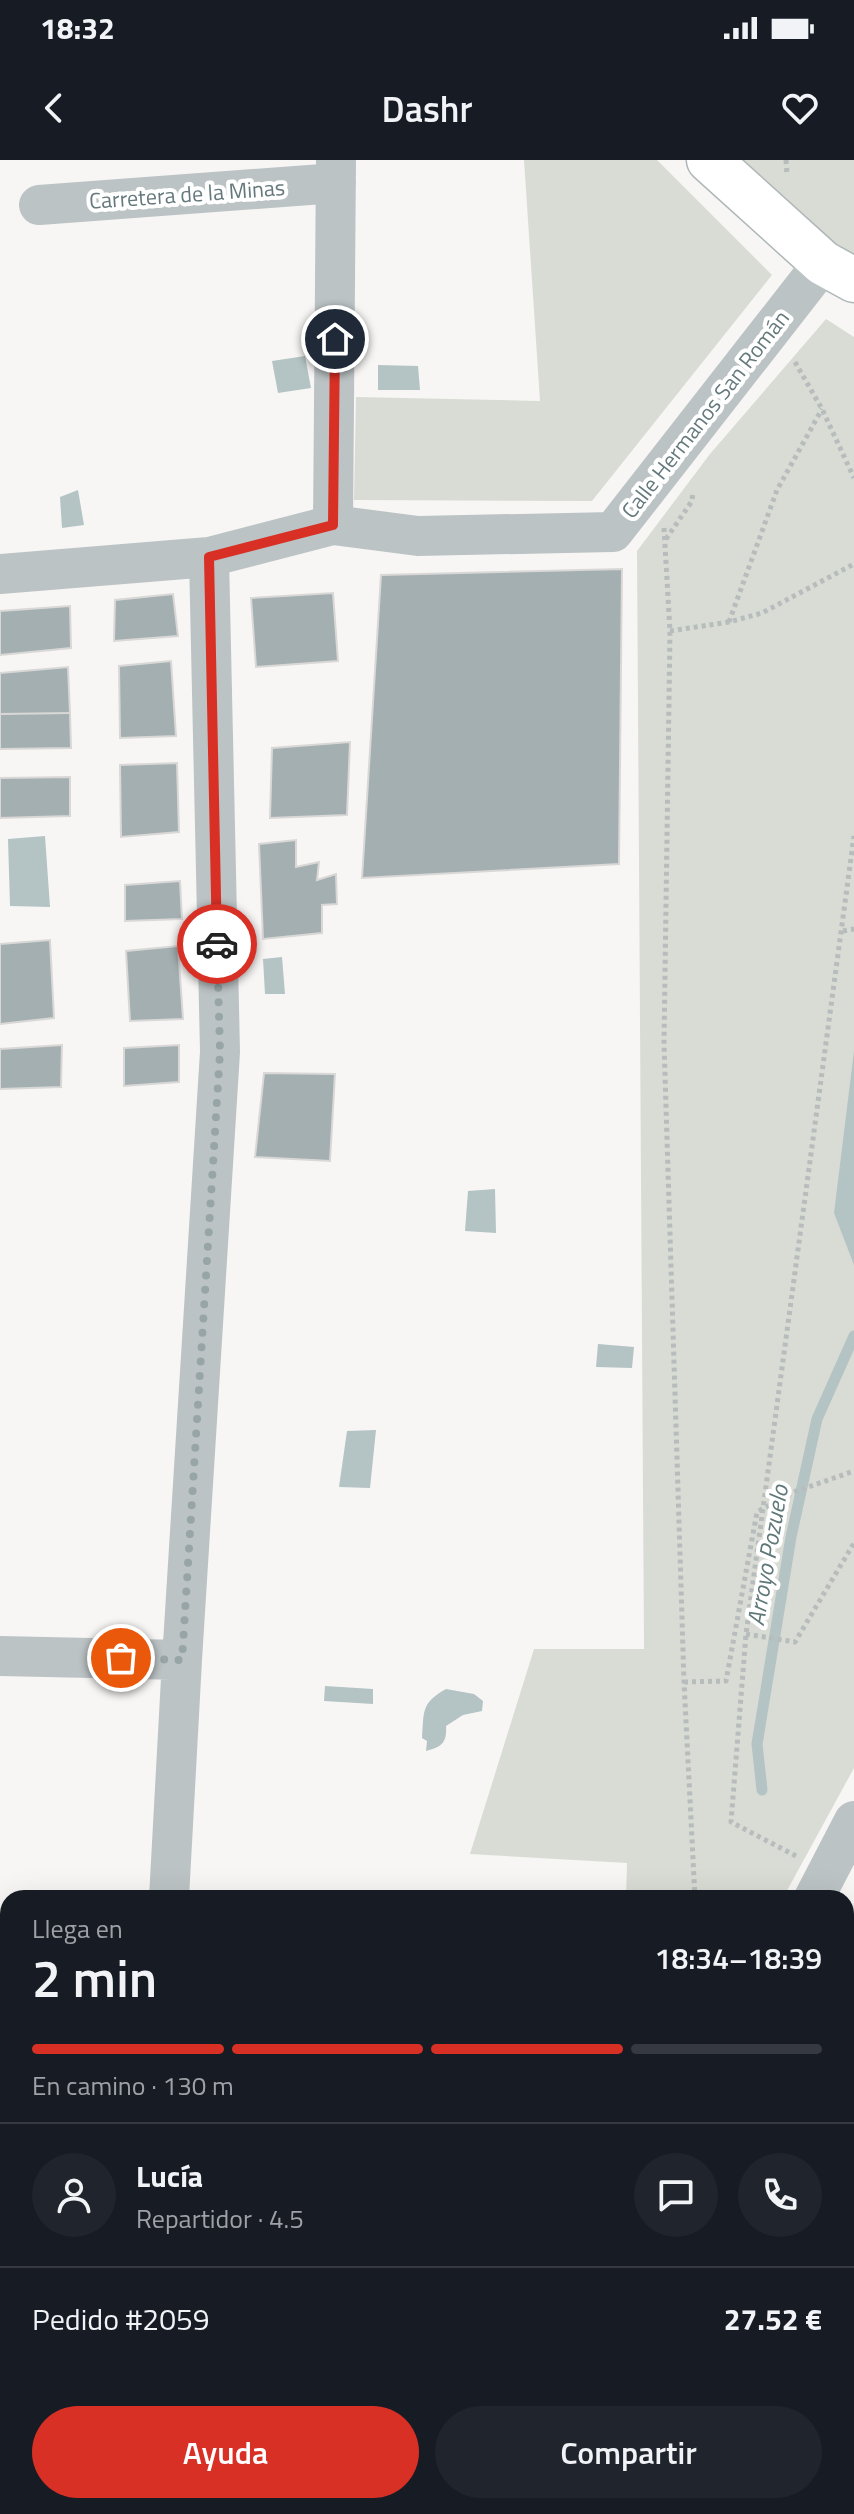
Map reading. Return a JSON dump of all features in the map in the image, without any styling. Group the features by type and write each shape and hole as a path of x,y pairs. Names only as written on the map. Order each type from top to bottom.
{"main road":[{"path":"709,160 838,272"}],"street":[{"name":"Carretera de la Minas","path":"39,205 336,172 333,525"},
{"name":"Calle Hermanos San Román","path":"0,574 209,557 333,525 418,536 613,532 653,480 838,272"},
{"path":"169,1890 220,1052 209,557"},
{"path":"0,1656 182,1660"},
{"path":"818,1890 854,1821"}],"path":[{"path":"792,356 822,409 854,478"},
{"path":"729,622 777,490 822,409"},
{"path":"653,480 666,539 670,631 664,1043 684,1682 695,1890"},
{"path":"670,631 729,622 762,613 854,564"},
{"path":"804,1860 731,1822 746,1634 854,836"},
{"path":"843,931 854,929"},
{"path":"684,1682 726,1681 757,1512 794,1492 854,1471"},
{"path":"746,1634 795,1642 854,1543"}],"shaded area":[{"path":"524,160 657,160 772,275 592,501 354,500 356,397 540,401"},
{"path":"731,160 854,160 854,260"},
{"path":"826,319 854,337 854,1768 787,1890 626,1890 627,1863 470,1854 534,1649 644,1649 637,551 710,454"},
{"path":"305,356 311,388 278,393 272,361"},
{"path":"378,365 418,366 420,390 378,390"},
{"path":"78,490 84,525 62,528 60,497"},
{"path":"45,836 50,907 10,906 8,839"},
{"path":"282,957 285,994 265,994 263,959"},
{"path":"854,1051 854,1265 834,1213"},
{"path":"495,1189 496,1233 465,1231 468,1191"},
{"path":"598,1344 634,1347 632,1368 596,1367"},
{"path":"376,1430 370,1488 339,1487 347,1431"},
{"path":"325,1686 373,1689 373,1704 324,1701"},
{"path":"446,1689 474,1694 483,1701 482,1711 463,1715 446,1726 446,1737 442,1743 426,1751 427,1741 422,1738 425,1709 432,1699"}],"building":[{"path":"622,569 619,864 362,878 381,575"},
{"path":"333,593 338,661 256,667 251,598"},
{"path":"173,594 178,636 114,641 115,600"},
{"path":"70,606 71,648 0,655 0,611"},
{"path":"171,661 176,736 120,738 119,666"},
{"path":"68,667 70,713 0,714 0,673"},
{"path":"70,713 71,748 0,749 0,714"},
{"path":"350,742 347,815 270,818 272,748"},
{"path":"177,763 179,832 121,837 120,765"},
{"path":"70,777 70,816 0,818 0,778"},
{"path":"296,840 296,867 319,862 317,880 336,874 337,904 322,905 322,933 263,939 259,844"},
{"path":"180,881 182,919 125,921 125,885"},
{"path":"50,940 54,1018 0,1024 0,944"},
{"path":"178,946 183,1019 130,1021 126,951"},
{"path":"62,1045 61,1087 0,1089 0,1049"},
{"path":"179,1045 179,1082 124,1086 124,1048"},
{"path":"264,1073 335,1074 330,1161 255,1157"}],"waterway":[{"name":"Arroyo Pozuelo","path":"762,1790 757,1744 791,1537 817,1419 854,1336"}],"way so far":[{"path":"121,1658 182,1660 220,1052 217,944"}],"route":[{"path":"217,944 209,557 333,525 335,339"}]}
